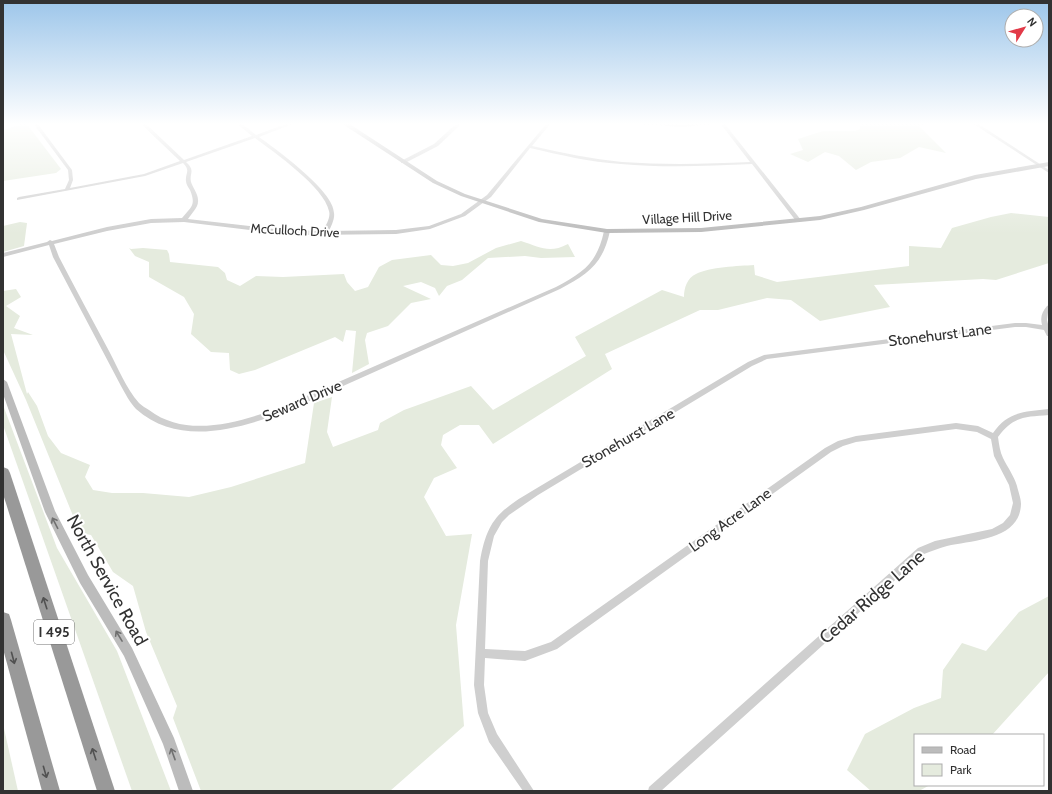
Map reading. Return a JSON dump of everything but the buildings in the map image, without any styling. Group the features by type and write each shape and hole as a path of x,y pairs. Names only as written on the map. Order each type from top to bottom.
{"highway":[{"name":"I 495","path":"3,473 106,791"},
{"path":"3,620 51,791"}],"street":[{"path":"63,160 70,170 71,180 67,190"},
{"path":"19,199 129,179 189,160"},
{"path":"286,160 304,174 330,204 332,212 325,233"},
{"name":"Village Hill Drive","path":"400,160 444,187 481,202 541,221 607,231 701,230 820,218 862,209 974,177 1049,164"},
{"path":"403,162 407,160"},
{"name":"McCulloch Drive","path":"3,255 50,242 132,224 184,220 284,232 396,232 430,227 463,215 489,196 519,160"},
{"path":"608,160 640,164 703,166 753,163"},
{"path":"751,160 798,220"},
{"path":"1031,160 1049,172"},
{"path":"184,162 190,171 188,180 196,200 190,213 184,220"},
{"name":"Seward Drive","path":"50,242 56,257 124,386 137,405 154,418 178,426 202,429 230,427 282,410 558,288 576,278 599,257 605,246 607,231"},
{"path":"1047,331 1044,313 1049,307"},
{"name":"Stonehurst Lane","path":"529,791 493,738 483,713 479,685 484,561 487,543 493,528 501,516 535,493 750,364 766,357 1015,325 1026,325 1047,331"},
{"name":"North Service Road","path":"3,382 50,512 84,580 128,652 169,743 186,791"},
{"path":"994,437 1009,419 1021,415 1049,412"},
{"name":"Long Acre Lane","path":"481,653 525,656 554,646 821,455 841,443 863,438 956,426 978,429 994,437"},
{"name":"Cedar Ridge Lane","path":"653,791 921,551 936,545 1002,530 1013,519 1017,503 1013,485 998,456 994,437"}],"green space":[{"path":"3,160 54,160 61,169 56,173 3,181"},
{"path":"844,160 885,160 871,162 856,170"},
{"path":"1011,213 1049,217 1049,263 996,280 983,279 874,285 890,307 820,321 791,300 767,298 718,310 700,310 605,354 612,369 493,444 479,425 460,425 443,435 441,445 457,468 434,478 424,497 446,536 472,534 456,625 464,726 390,791 201,791 173,718 177,706 146,632 133,586 113,572 91,535 80,533 26,400 3,350 3,291 16,289 21,297 6,306 20,316 14,328 33,335 11,334 27,394 28,392 37,406 48,436 61,453 90,465 85,477 93,490 112,493 143,493 189,497 231,487 305,463 314,403 332,397 327,432 333,447 378,430 380,423 404,410 471,386 493,410 586,356 575,337 662,290 684,297 685,287 690,278 702,272 724,267 754,265 755,275 777,282 909,266 909,246 941,248 952,228"},
{"path":"20,222 27,223 24,246 3,252 3,226"},
{"path":"521,241 550,249 555,249 568,244 575,257 541,258 525,256 488,258 462,280 447,286 439,296 435,288 421,282 403,286 431,299 411,303 388,326 367,333 365,340 369,364 352,373 356,331 346,330 343,342 335,337 255,370 239,374 230,370 229,353 211,352 191,334 194,314 184,297 149,277 149,262 135,256 129,248 167,250 170,262 218,267 225,273 227,280 240,286 256,276 283,277 344,274 347,282 355,291 368,287 379,267 392,260 431,255 441,265 453,266 468,263 496,248"},
{"path":"3,405 57,548 117,651 171,791 132,791 3,425"},
{"path":"1049,596 1049,672 993,734 914,734 914,786 928,786 919,791 871,791 847,770 865,734 914,708 941,698 943,670 962,643 986,651 1019,612"},
{"path":"3,724 18,791 3,791"}]}
